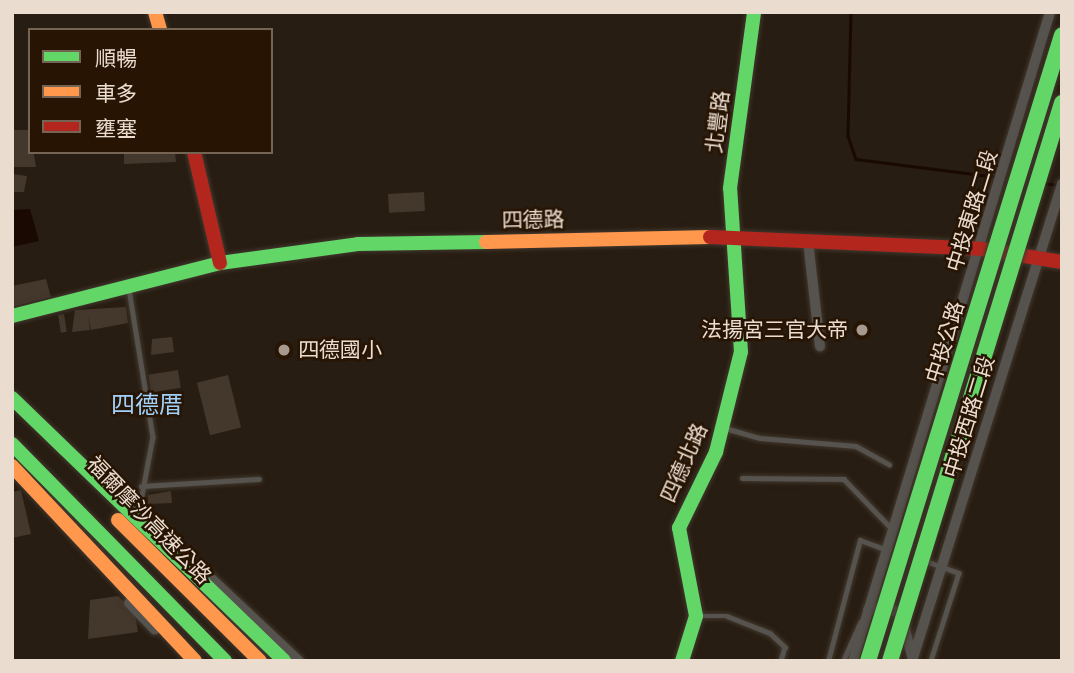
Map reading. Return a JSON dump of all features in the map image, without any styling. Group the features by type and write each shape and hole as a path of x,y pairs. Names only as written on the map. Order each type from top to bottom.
{"main road":[{"name":"北豐路","path":"730,237 754,12"},
{"name":"中投公路","path":"868,661 1062,35"},
{"name":"中投公路","path":"890,661 1062,103"},
{"path":"194,154 220,263"},
{"name":"四德路","path":"12,316 220,263 358,244 730,237 981,249 1037,261 1062,262"},
{"name":"四德北路","path":"682,661 696,616 679,528 723,427 741,352 730,237"},
{"path":"12,398 284,661"},
{"name":"福爾摩沙高速公路","path":"12,405 260,661"},
{"path":"12,444 225,661"},
{"path":"12,469 195,661"}],"street":[{"name":"中投東路二段","path":"853,661 981,249 1050,12"},
{"name":"中投西路二段","path":"912,660 1062,184"},
{"path":"808,241 820,346"},
{"path":"12,386 139,511 299,661"},
{"path":"12,469 188,661"},
{"path":"868,610 886,606 901,615 912,660"}],"lane":[{"path":"128,285 153,438 141,486 139,511"},
{"path":"723,427 760,438 856,446 889,464"},
{"path":"742,478 844,479 894,530"},
{"path":"141,486 259,479"},
{"path":"828,661 860,540 959,573 931,661"},
{"path":"843,661 868,610"},
{"path":"696,616 727,616 770,633 785,647 781,661"}],"shaded area":[{"path":"30,209 39,241 12,247 12,210"}],"building":[{"path":"12,130 28,130 28,154 34,154 36,167 12,167"},
{"path":"124,154 175,154 176,162 124,164"},
{"path":"12,174 27,176 24,192 12,192"},
{"path":"424,192 425,211 389,213 388,194"},
{"path":"46,279 51,297 12,307 12,286"},
{"path":"126,307 128,323 91,330 88,316 90,330 72,332 75,310"},
{"path":"64,314 67,332 61,333 58,315"},
{"path":"172,337 174,352 151,355 152,339"},
{"path":"178,370 181,388 151,392 148,375"},
{"path":"228,375 241,427 210,435 197,383"},
{"path":"21,490 31,534 12,538 12,492"},
{"path":"171,491 172,503 148,504 148,495"},
{"path":"118,596 135,613 138,632 88,639 90,600"}],"waterway":[{"path":"851,12 848,136 856,159 997,177"},
{"path":"1042,183 1060,185"}],"traffic: fast":[{"path":"682,661 696,616 679,528 716,452 741,352 730,188 754,12"},
{"path":"868,661 1062,35"},
{"path":"890,661 1062,103"},
{"path":"12,316 220,263 358,244 486,242"},
{"path":"12,398 284,661"},
{"path":"12,444 225,661"}],"traffic: slow":[{"path":"155,12 159,28"},
{"path":"486,242 710,237"},
{"path":"12,466 195,661"},
{"path":"118,520 260,661"}],"traffic: jam":[{"path":"194,154 220,263"},
{"path":"710,237 981,249 1062,262"}],"place":[{"name":"法揚宮三官大帝","path":"862,330"},
{"name":"四德國小","path":"284,350"}],"district":[{"name":"四德厝","path":"147,405"}]}
